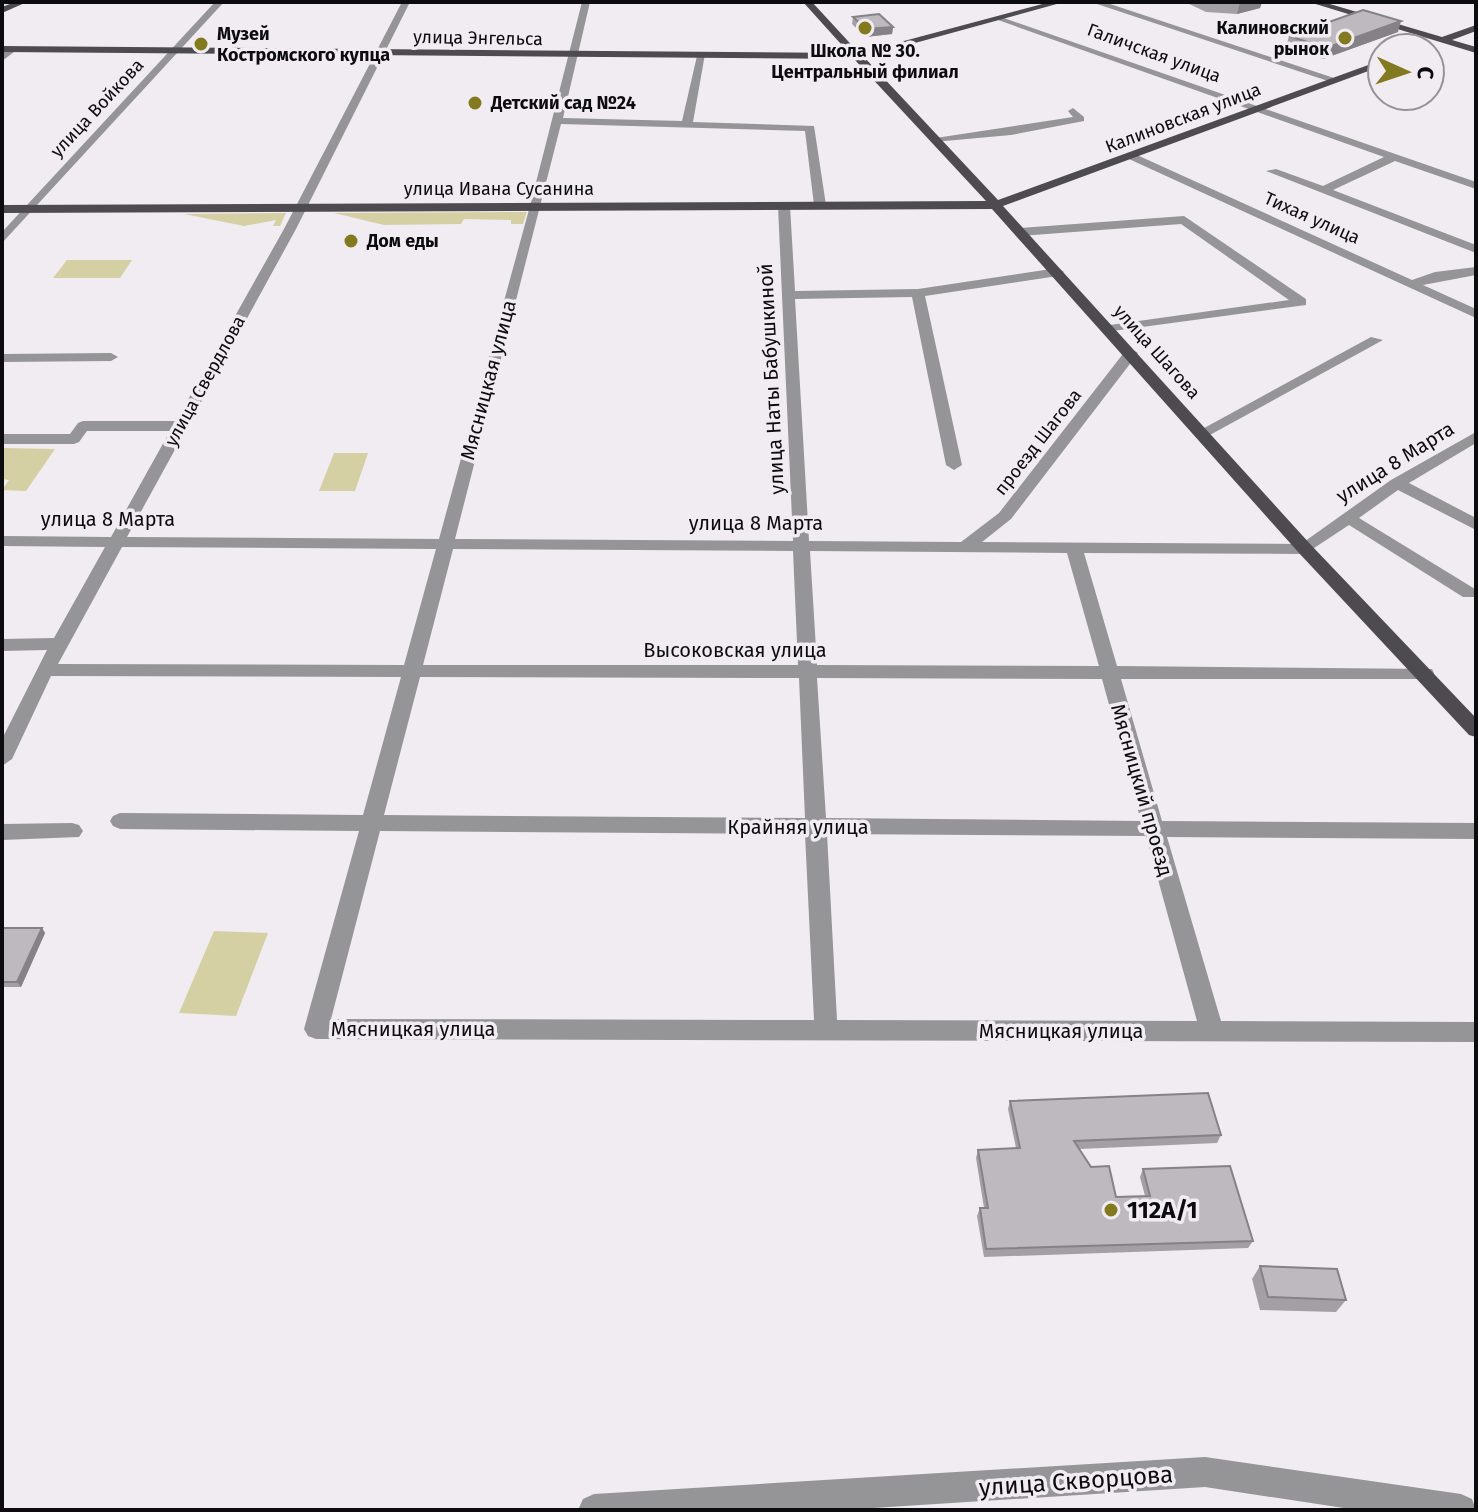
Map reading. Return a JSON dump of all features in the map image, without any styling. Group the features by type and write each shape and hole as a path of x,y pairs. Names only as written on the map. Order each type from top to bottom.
{"main road":[{"path":"2,10 23,2"},
{"name":"улица Шагова","path":"807,2 1110,329 1305,549 1476,730"},
{"name":"улица Энгельса","path":"7,49 858,56 1060,2"},
{"path":"1313,2 1416,32"},
{"path":"1446,39 1476,28"},
{"path":"1446,41 1476,50"},
{"name":"Калиновская улица","path":"996,205 1366,69"},
{"name":"улица Ивана Сусанина","path":"2,209 996,205"}],"street":[{"name":"улица Войкова","path":"2,239 220,2"},
{"name":"улица Свердлова","path":"2,759 45,670 300,208 406,2"},
{"name":"Мясницкая улица","path":"586,2 536,206 316,1029 1476,1032"},
{"path":"1095,2 1335,80"},
{"name":"Галичская улица","path":"1001,18 1476,186"},
{"path":"2,58 7,49"},
{"path":"687,124 702,56"},
{"path":"1278,101 1273,110 1292,120"},
{"path":"934,139 1011,132 1080,119 1073,111"},
{"path":"556,121 810,128 820,205"},
{"name":"Тихая улица","path":"1133,157 1476,314"},
{"path":"1324,190 1394,157"},
{"path":"1272,171 1476,249"},
{"name":"улица Наты Бабушкиной","path":"784,206 826,1030"},
{"path":"1020,232 1184,220 1301,302 1110,329"},
{"path":"1413,284 1476,271"},
{"path":"788,295 918,293 1058,272"},
{"path":"918,293 954,465"},
{"path":"1203,433 1376,340"},
{"name":"проезд Шагова","path":"966,546 1005,516 1131,353"},
{"path":"2,358 111,357"},
{"path":"2,439 74,439 83,426 181,426"},
{"name":"улица 8 Марта","path":"2,541 1305,549 1397,483 1476,437"},
{"path":"1397,483 1476,525"},
{"path":"1348,518 1469,593"},
{"name":"Мясницкий проезд","path":"1074,547 1212,1032"},
{"path":"2,645 60,644"},
{"name":"Высоковская улица","path":"45,670 1425,673"},
{"name":"Крайняя улица","path":"120,821 1476,831"},
{"path":"2,832 72,831"},
{"name":"улица Скворцова","path":"594,1510 1205,1472 1461,1510"}],"shaded area":[{"path":"527,212 523,224 511,224 511,220 464,219 461,224 384,225 334,213"},
{"path":"286,213 280,226 273,226 276,220 244,226 184,214"},
{"path":"67,260 132,260 120,278 53,278"},
{"path":"2,448 55,449 26,491 2,490 9,480 2,479"},
{"path":"334,453 368,453 355,491 319,491"},
{"path":"214,931 268,933 236,1016 179,1013"}],"building":[{"path":"1363,10 1401,21 1326,48 1289,36"},
{"path":"879,14 893,27 866,29 853,17"},
{"path":"2,928 42,928 17,982 2,982"},
{"name":"112А/1","path":"1208,1093 1221,1135 1074,1141 1091,1167 1109,1166 1116,1197 1150,1196 1143,1169 1230,1166 1253,1241 986,1249 980,1208 988,1208 978,1150 1020,1148 1010,1101"},
{"path":"1260,1266 1337,1269 1346,1300 1268,1297"}],"place":[{"name":"Школа № 30. Центральный филиал","path":"865,28"},
{"name":"Калиновский рынок","path":"1345,38"},
{"name":"Музей Костромского купца","path":"201,44"},
{"name":"Детский сад №24","path":"475,103"},
{"name":"Дом еды","path":"351,241"},
{"name":"112А/1","path":"1111,1210"}]}
